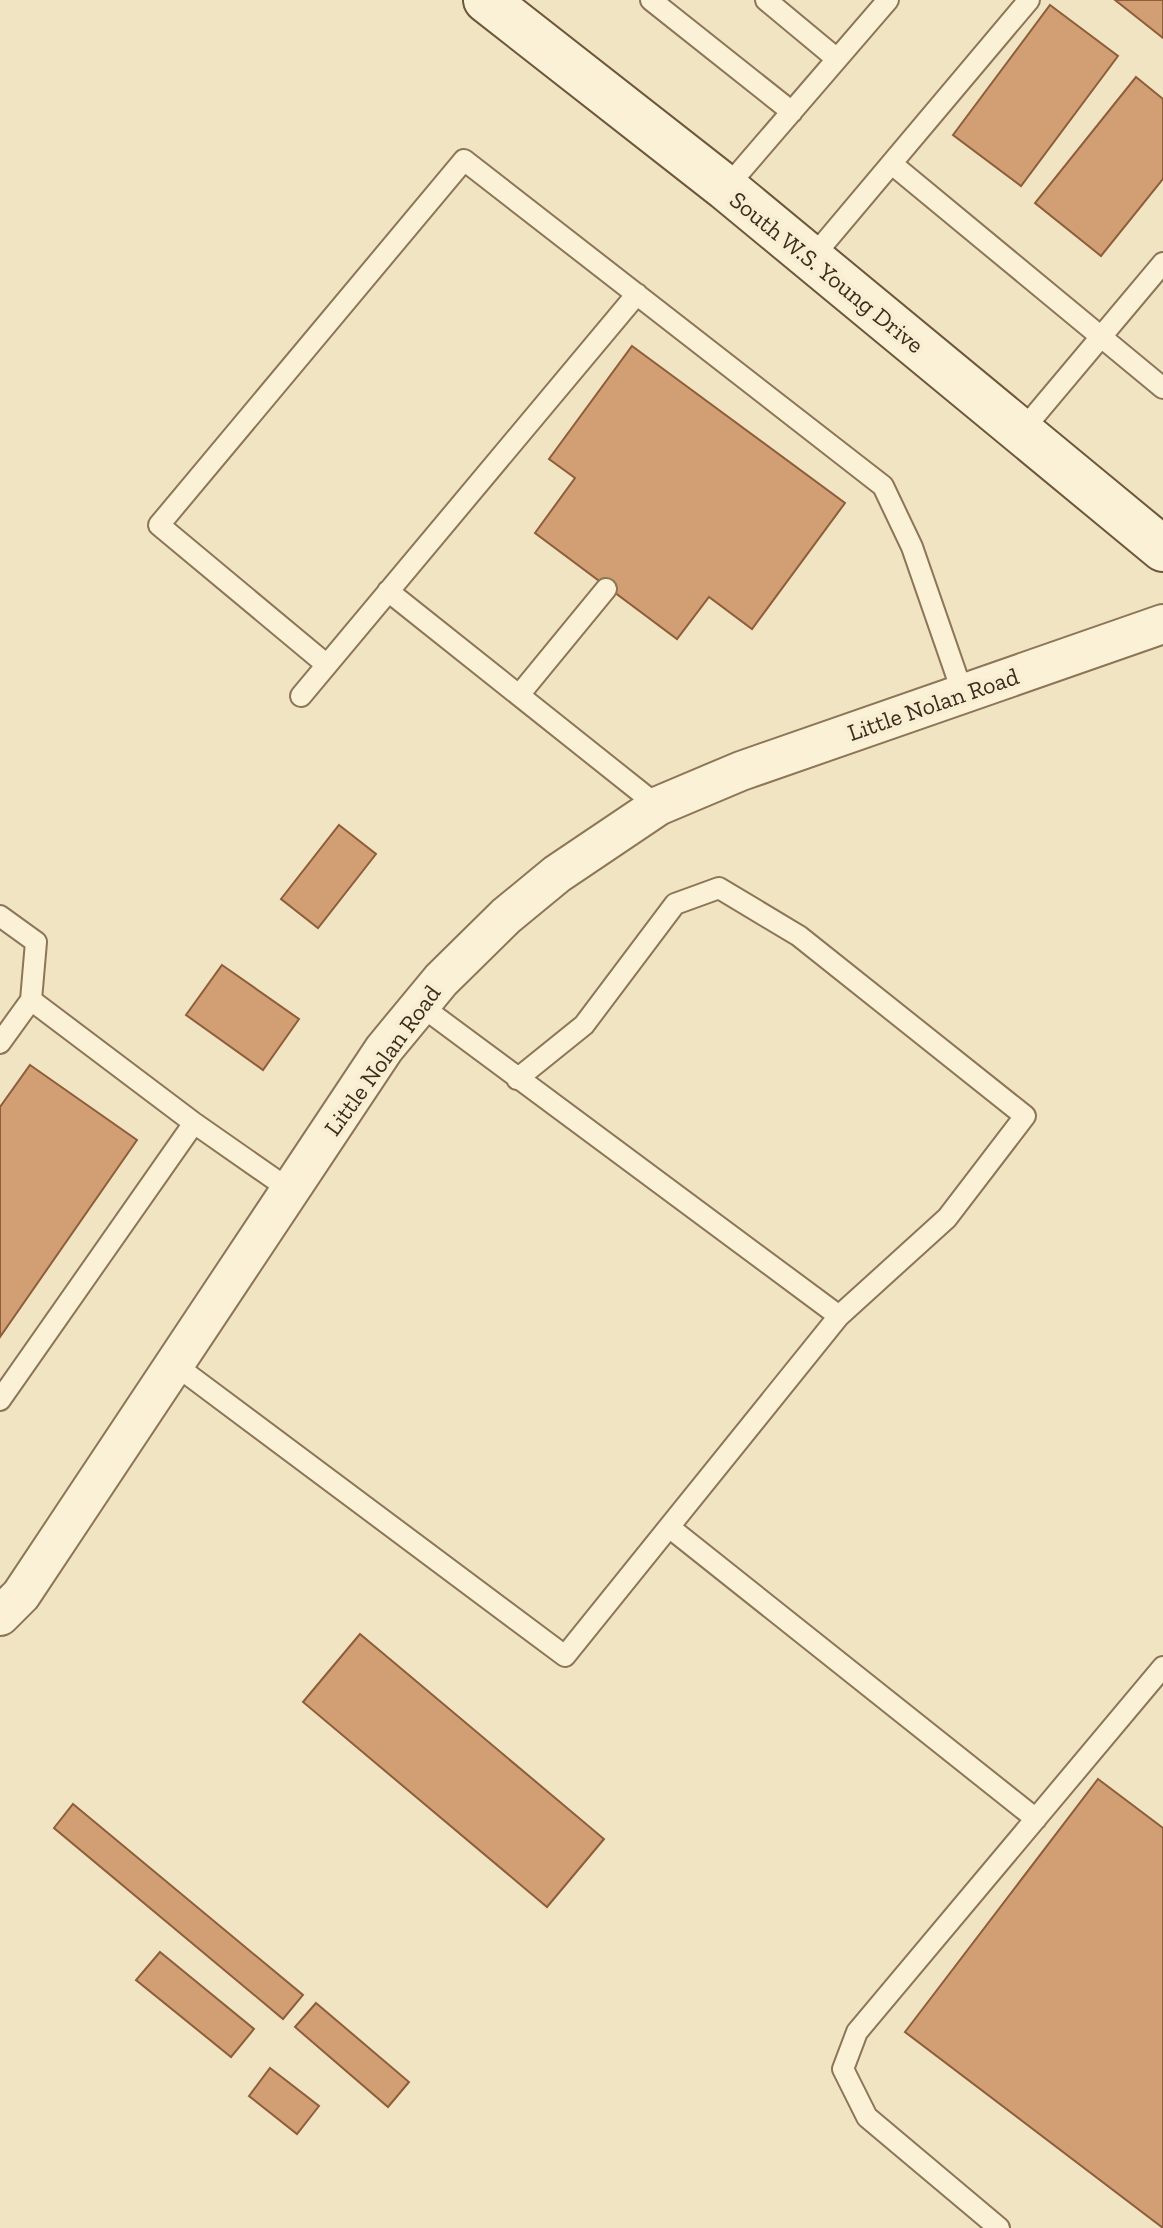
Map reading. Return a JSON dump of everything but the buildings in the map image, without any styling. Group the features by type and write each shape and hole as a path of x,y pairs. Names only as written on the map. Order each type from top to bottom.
{"main road":[{"name":"South W.S. Young Drive","path":"486,0 726,188 1163,549"}],"street":[{"name":"Little Nolan Road","path":"7,1597 174,1364 384,1049 441,980 516,908 557,874 658,806 741,771 1163,624"}],"lane":[{"path":"651,0 792,112"},
{"path":"766,0 837,59"},
{"path":"726,188 888,0"},
{"path":"811,259 1029,0"},
{"path":"327,665 159,525 464,160 883,486 912,547 963,694"},
{"path":"892,164 1163,388"},
{"path":"1021,432 1163,263"},
{"path":"301,696 637,294"},
{"path":"519,695 606,589"},
{"path":"388,591 658,806"},
{"path":"174,1364 565,1656 839,1316 947,1218 1025,1116 799,936 719,888 675,904 584,1025 517,1079"},
{"path":"0,916 36,942 31,1000 0,1043"},
{"path":"31,1000 194,1123 290,1190"},
{"path":"420,1005 839,1316"},
{"path":"0,1400 194,1123"},
{"path":"669,1527 1036,1819"},
{"path":"999,2228 867,2117 843,2069 857,2032 1160,1676"}]}
